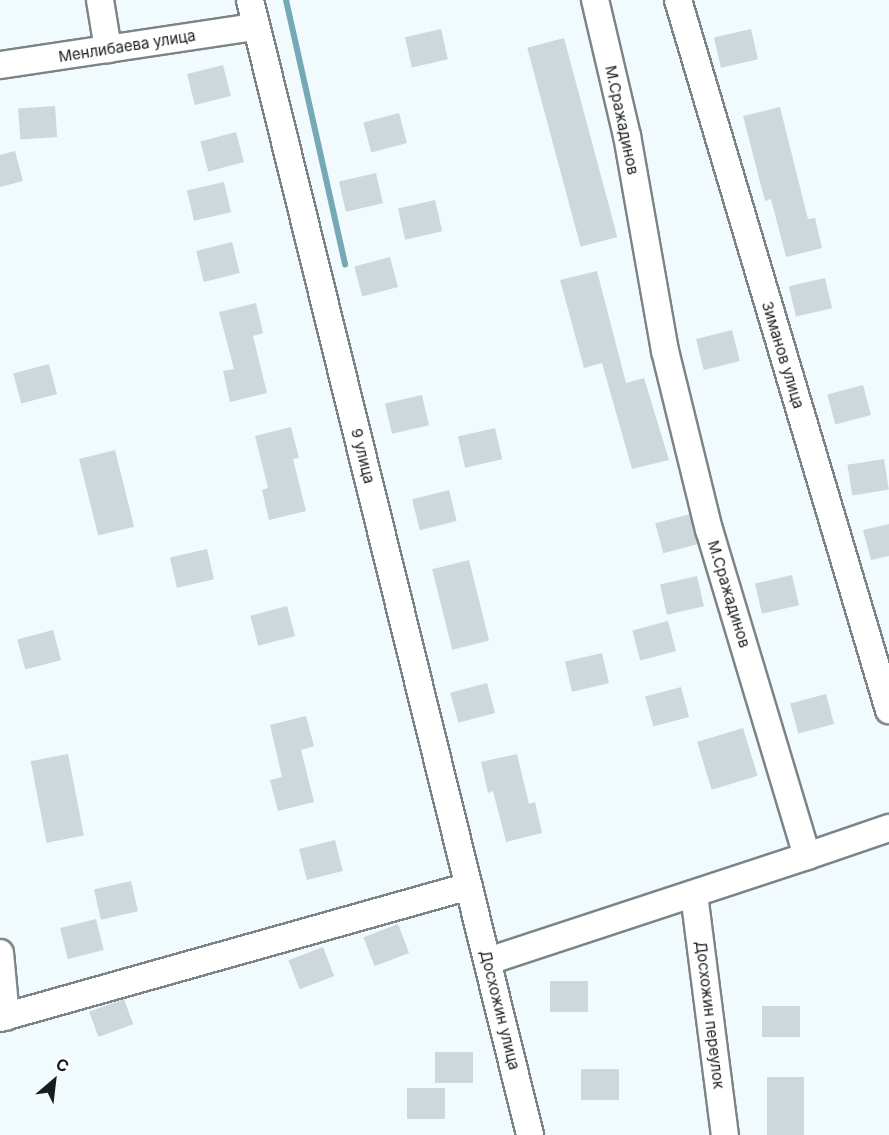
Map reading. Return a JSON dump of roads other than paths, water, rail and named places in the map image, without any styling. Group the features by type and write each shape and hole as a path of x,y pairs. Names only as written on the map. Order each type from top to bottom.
{"street":[{"path":"100,0 108,49"},
{"name":"9 улица","path":"250,0 469,886"},
{"name":"М.Сражадинов","path":"595,0 627,136 665,351 704,507 807,856"},
{"name":"Зиманов улица","path":"678,0 889,710"},
{"name":"Менлибаева улица","path":"0,65 255,27"},
{"path":"488,961 889,828"},
{"path":"0,953 3,1018 469,886"},
{"name":"Досхожин улица","path":"469,886 530,1135"},
{"name":"Досхожин переулок","path":"694,894 725,1135"}],"waterway":[{"path":"286,0 345,265"}]}
